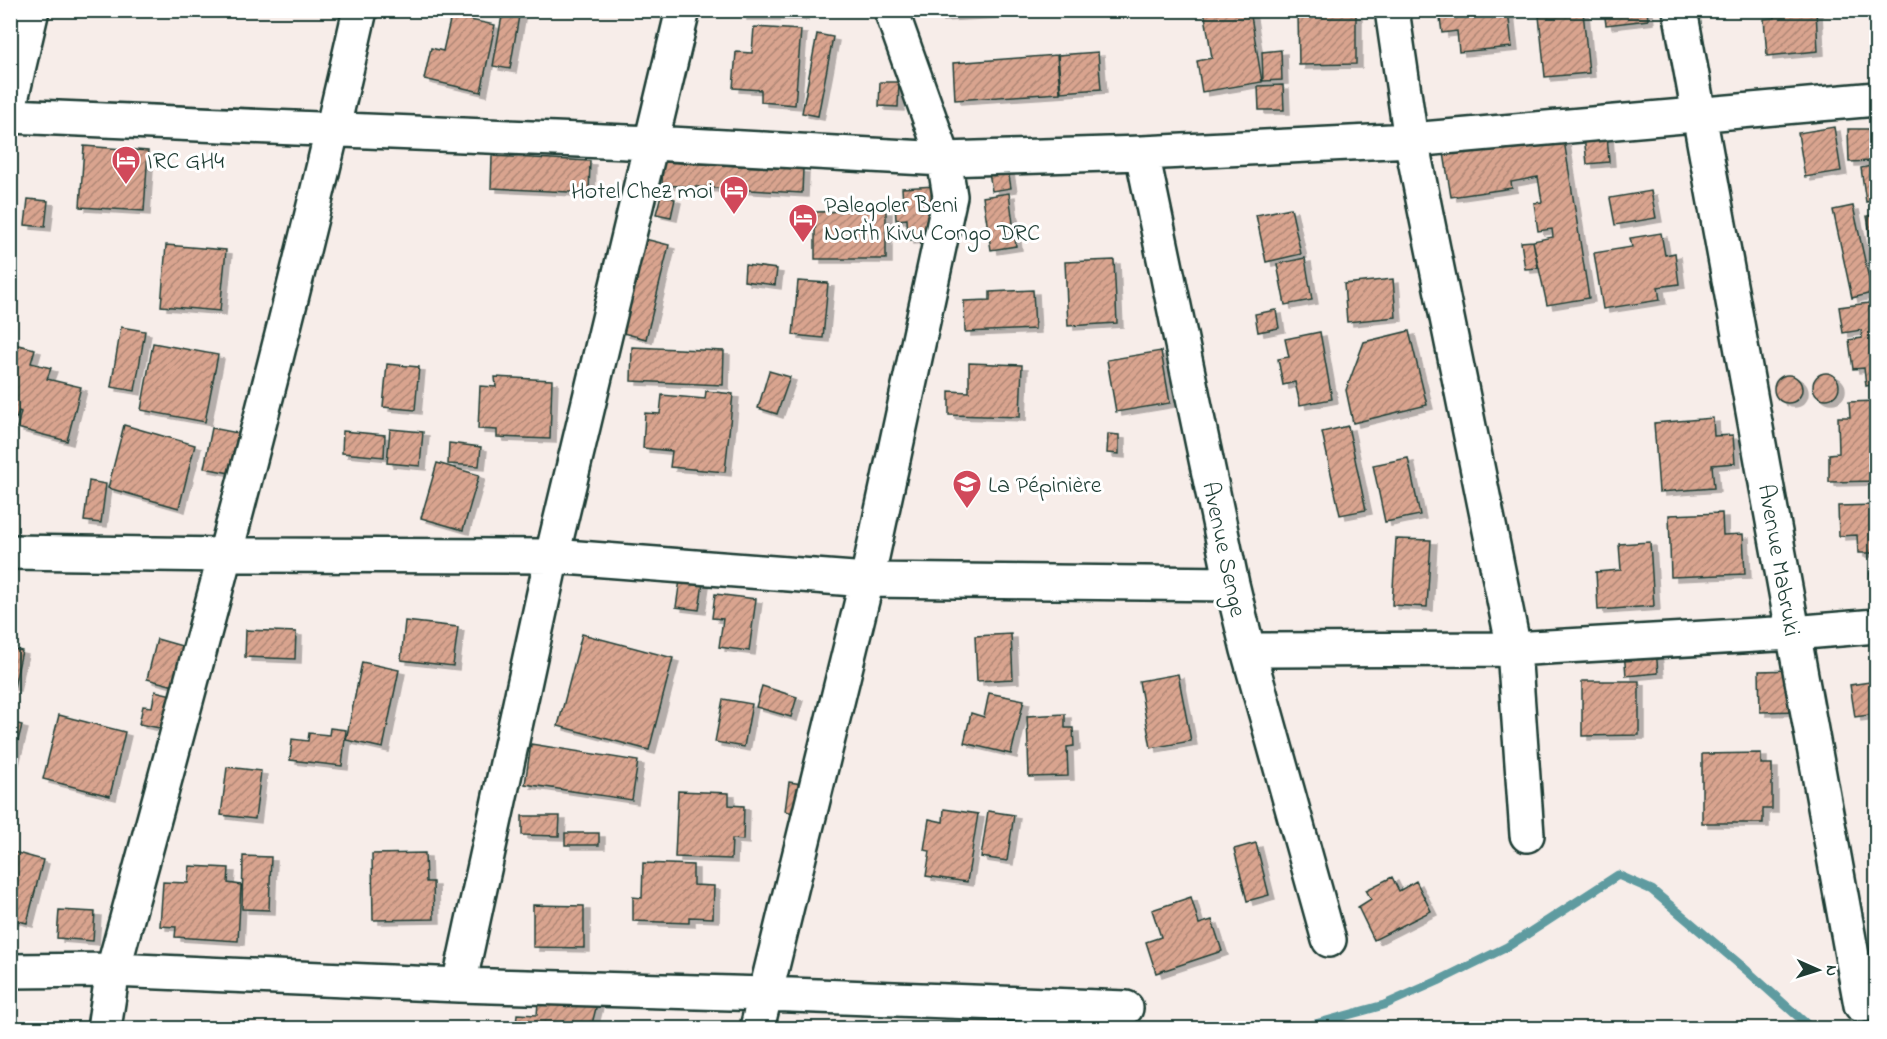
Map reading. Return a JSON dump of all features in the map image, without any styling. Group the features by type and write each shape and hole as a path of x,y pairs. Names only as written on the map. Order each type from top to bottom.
{"street":[{"path":"10,104 32,10"},
{"path":"104,1029 113,970 226,555 333,130 360,10"},
{"path":"459,985 552,556 683,10"},
{"path":"757,1029 867,580 950,196 944,159 891,10"},
{"path":"1392,10 1411,140 1514,649 1527,835"},
{"name":"Avenue Mabruki","path":"1680,10 1861,1005"},
{"path":"10,116 652,143 944,159 1142,153 1411,140 1876,99"},
{"name":"Avenue Senge","path":"1142,153 1232,584 1248,650 1329,940"},
{"path":"10,552 552,556 867,580 1232,584"},
{"path":"1248,650 1514,649 1876,626"},
{"path":"10,971 113,970 459,985 1126,1008"}],"building":[{"path":"503,10 520,10 510,69 493,66"},
{"path":"741,10 802,10 802,16 741,16"},
{"path":"938,10 1015,10 1015,13 938,17"},
{"path":"1204,10 1250,10 1262,82 1202,92 1197,61 1212,58"},
{"path":"1439,10 1508,10 1512,47 1459,52 1457,31 1442,33"},
{"path":"1604,10 1647,10 1648,20 1606,25"},
{"path":"1775,10 1816,10 1818,51 1767,56 1764,19 1775,18"},
{"path":"1583,11 1589,73 1545,77 1539,16"},
{"path":"1356,14 1356,64 1299,65 1298,15"},
{"path":"451,16 495,25 481,92 424,79 431,48 443,51"},
{"path":"754,27 801,30 795,105 761,102 761,90 733,88 736,52 752,53"},
{"path":"817,34 833,37 818,116 802,113"},
{"path":"1281,50 1282,80 1263,81 1262,52"},
{"path":"1098,52 1101,89 1061,92 1058,55"},
{"path":"1057,55 1060,93 955,100 953,63"},
{"path":"880,82 899,82 898,107 879,106"},
{"path":"1283,85 1284,110 1259,110 1258,86"},
{"path":"1834,127 1841,171 1805,177 1798,133"},
{"path":"1848,129 1870,129 1872,161 1849,162"},
{"path":"1563,134 1589,298 1547,305 1533,241 1553,237 1552,229 1538,231 1534,203 1542,202 1538,177 1511,182 1512,188 1451,197 1444,153"},
{"path":"1607,134 1609,162 1587,164 1584,136"},
{"path":"84,146 148,151 144,211 80,207"},
{"path":"492,156 590,161 589,193 491,188"},
{"path":"663,162 803,169 802,193 662,185"},
{"path":"1876,165 1876,200 1866,202 1861,168"},
{"path":"1008,170 1011,188 992,191 989,172"},
{"path":"935,186 939,238 908,240 907,219 896,220 895,204 903,203 902,188"},
{"path":"1651,191 1656,218 1615,225 1610,198"},
{"path":"1009,193 1016,246 991,250 983,197"},
{"path":"661,195 675,199 671,217 656,214"},
{"path":"28,199 48,201 45,227 25,225"},
{"path":"1853,206 1872,293 1852,298 1833,210"},
{"path":"1291,208 1301,254 1266,262 1256,215"},
{"path":"886,210 886,259 815,259 815,212"},
{"path":"1876,214 1876,269 1867,216"},
{"path":"1661,233 1665,255 1675,253 1679,284 1658,287 1660,300 1603,309 1594,253 1632,247 1630,238"},
{"path":"645,239 669,245 646,339 623,333"},
{"path":"1533,241 1538,268 1525,269 1521,242"},
{"path":"166,245 226,250 220,311 161,306"},
{"path":"1305,258 1312,300 1285,305 1277,264"},
{"path":"1114,260 1117,323 1068,326 1065,262"},
{"path":"745,265 777,269 775,285 744,281"},
{"path":"1393,279 1396,317 1347,322 1344,284"},
{"path":"798,281 828,283 823,338 793,335"},
{"path":"1033,290 1035,329 965,332 964,301 990,300 990,292"},
{"path":"1876,302 1876,384 1866,386 1864,368 1853,369 1849,340 1862,338 1861,330 1843,333 1839,307"},
{"path":"1276,310 1279,328 1258,332 1255,314"},
{"path":"121,327 145,331 135,391 111,387"},
{"path":"1409,331 1427,405 1353,423 1346,390 1364,342"},
{"path":"1320,332 1332,399 1300,405 1295,382 1283,385 1278,359 1289,357 1285,339"},
{"path":"10,343 35,349 31,363 51,368 47,379 81,387 67,441 17,428 21,412 19,411 17,418 10,416"},
{"path":"153,343 218,355 205,422 141,410"},
{"path":"632,347 724,351 723,385 631,381"},
{"path":"1161,351 1170,403 1116,412 1107,360"},
{"path":"969,363 1022,365 1020,417 949,415 949,391 969,392"},
{"path":"387,364 419,367 415,410 383,407"},
{"path":"769,371 790,377 777,414 758,408"},
{"path":"1826,373 1835,377 1839,386 1835,395 1826,399 1817,395 1813,386 1817,377"},
{"path":"1788,375 1798,379 1802,389 1798,399 1788,403 1778,399 1774,389 1778,379"},
{"path":"495,377 552,380 550,439 497,437 497,430 478,429 480,386 496,387"},
{"path":"706,391 733,394 725,472 670,467 672,451 643,448 645,413 660,414 662,395 705,399"},
{"path":"1876,401 1876,481 1829,482 1829,454 1839,453 1838,417 1850,417 1849,402"},
{"path":"1713,418 1714,436 1733,435 1735,463 1712,465 1714,488 1659,492 1654,423"},
{"path":"124,425 195,445 179,508 108,488"},
{"path":"1348,426 1366,510 1340,515 1322,432"},
{"path":"212,428 238,433 230,473 204,468"},
{"path":"390,429 423,432 420,466 387,463"},
{"path":"343,431 385,435 384,457 342,453"},
{"path":"1108,434 1119,435 1119,454 1107,453"},
{"path":"449,443 481,447 479,466 448,464"},
{"path":"1408,458 1420,515 1385,522 1373,465"},
{"path":"437,463 479,475 463,530 421,518"},
{"path":"89,481 106,484 101,523 84,521"},
{"path":"1876,505 1876,553 1858,553 1857,535 1839,536 1838,506"},
{"path":"1722,513 1723,535 1743,534 1745,574 1671,577 1669,515"},
{"path":"1396,539 1431,540 1427,607 1392,605"},
{"path":"1650,542 1654,606 1598,610 1596,572 1621,570 1619,544"},
{"path":"1876,572 1876,589 1872,590 1870,573"},
{"path":"680,580 703,583 699,610 676,607"},
{"path":"715,594 756,599 749,651 719,647 723,619 712,618"},
{"path":"405,621 458,627 453,666 401,660"},
{"path":"246,630 296,632 295,659 245,657"},
{"path":"582,634 673,658 649,750 558,726"},
{"path":"1011,634 1013,679 977,681 975,636"},
{"path":"157,639 189,648 178,687 147,679"},
{"path":"10,648 22,651 14,687 10,686"},
{"path":"1656,649 1658,673 1626,676 1624,651"},
{"path":"362,662 399,670 383,748 346,740"},
{"path":"1796,670 1797,711 1760,712 1759,671"},
{"path":"1178,674 1191,741 1151,748 1139,681"},
{"path":"1582,681 1639,681 1639,735 1582,736"},
{"path":"1876,681 1876,714 1855,717 1850,685"},
{"path":"762,686 797,697 791,717 756,707"},
{"path":"155,691 172,695 165,729 139,724 143,706 152,707"},
{"path":"989,693 1024,700 1011,754 964,743 971,713 984,717"},
{"path":"723,699 752,704 744,747 715,742"},
{"path":"1065,714 1065,728 1073,728 1074,746 1067,747 1068,776 1029,777 1027,716"},
{"path":"59,715 125,732 110,796 43,779"},
{"path":"10,722 22,725 10,772"},
{"path":"330,728 346,730 342,766 290,760 292,739 308,741 309,733 329,735"},
{"path":"531,744 638,761 632,800 525,784"},
{"path":"1876,748 1876,774 1871,749"},
{"path":"1761,753 1761,764 1772,764 1772,809 1763,809 1763,823 1702,823 1702,754"},
{"path":"227,767 261,771 255,819 221,815"},
{"path":"789,782 802,784 798,814 785,811"},
{"path":"678,791 729,793 729,805 744,806 743,840 732,839 731,859 675,857"},
{"path":"944,809 978,814 967,882 926,876 930,851 924,850 929,819 943,822"},
{"path":"988,811 1014,815 1007,861 981,857"},
{"path":"522,816 560,816 559,836 522,835"},
{"path":"565,833 599,833 599,845 565,845"},
{"path":"1256,843 1269,895 1247,901 1234,849"},
{"path":"10,851 43,860 27,923 10,919"},
{"path":"425,853 426,882 433,882 434,919 373,920 372,854"},
{"path":"243,856 271,857 269,910 242,909"},
{"path":"643,863 693,865 693,885 714,886 713,918 689,917 689,923 633,921 633,897 642,898"},
{"path":"190,866 229,868 228,883 241,885 238,941 175,937 176,927 160,926 163,882 188,883"},
{"path":"1392,877 1399,891 1416,881 1431,911 1374,940 1358,907 1371,899 1366,890"},
{"path":"1191,897 1199,924 1212,920 1222,951 1156,973 1146,942 1161,937 1152,910"},
{"path":"533,905 584,906 584,948 533,947"},
{"path":"59,910 95,912 93,941 57,938"},
{"path":"538,1003 597,1004 591,1028 516,1028 517,1014 537,1015"},
{"path":"155,1024 220,1028 155,1028"}],"waterway":[{"path":"1301,1028 1384,1005 1438,981 1507,947 1618,875 1652,890 1811,1028"}],"place":[{"name":"IRC GH4","path":"126,186"},
{"name":"Hotel Chez moi","path":"734,216"},
{"name":"Palegoler Beni North Kivu Congo DRC","path":"803,244"},
{"name":"La Pépinière","path":"967,510"}]}
